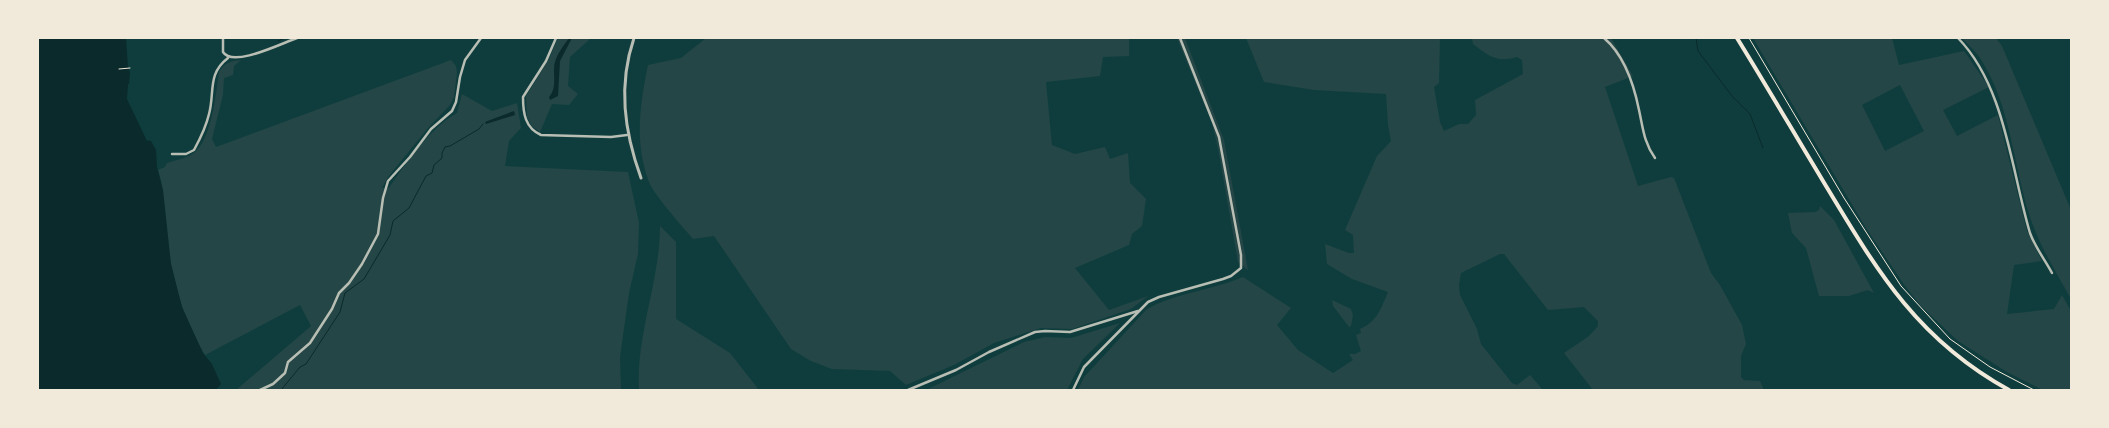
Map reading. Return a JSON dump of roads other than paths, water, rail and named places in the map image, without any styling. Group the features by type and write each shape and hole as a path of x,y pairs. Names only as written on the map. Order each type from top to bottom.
{"main road":[{"path":"1737,38 1857,238 1896,294 1913,315 1946,347 1970,367 2009,390"}],"street":[{"path":"223,38 223,52 228,58"},
{"path":"172,154 186,154 194,150 209,114 215,72 220,64 228,58 255,54 296,38"},
{"path":"260,390 273,384 285,373 288,362 310,343 332,309 339,293 349,283 362,264 378,234 382,198 388,181 410,157 431,129 452,111 456,102 465,60 481,38"},
{"path":"556,38 546,60 523,96 528,126 534,132 541,135 611,137 627,135"},
{"path":"634,38 629,53 624,88 627,135 641,178"},
{"path":"1073,390 1084,367 1148,302 1159,297 1223,280 1241,268 1241,256 1222,150 1215,126 1180,38"},
{"path":"1604,38 1625,67 1633,87 1646,143 1654,158"},
{"path":"1958,38 1976,59 1990,85 2030,234 2052,274"},
{"path":"908,390 956,370 989,352 1035,332 1070,332 1139,311"}],"waterway":[{"path":"278,41 285,38"},
{"path":"1696,38 1698,51 1732,96 1750,114 1763,148"},
{"path":"281,390 300,367 306,364 340,312 345,293 364,279 390,235 393,221 409,208 426,176 432,173 434,165 442,158 445,147 479,129 483,124"}]}
